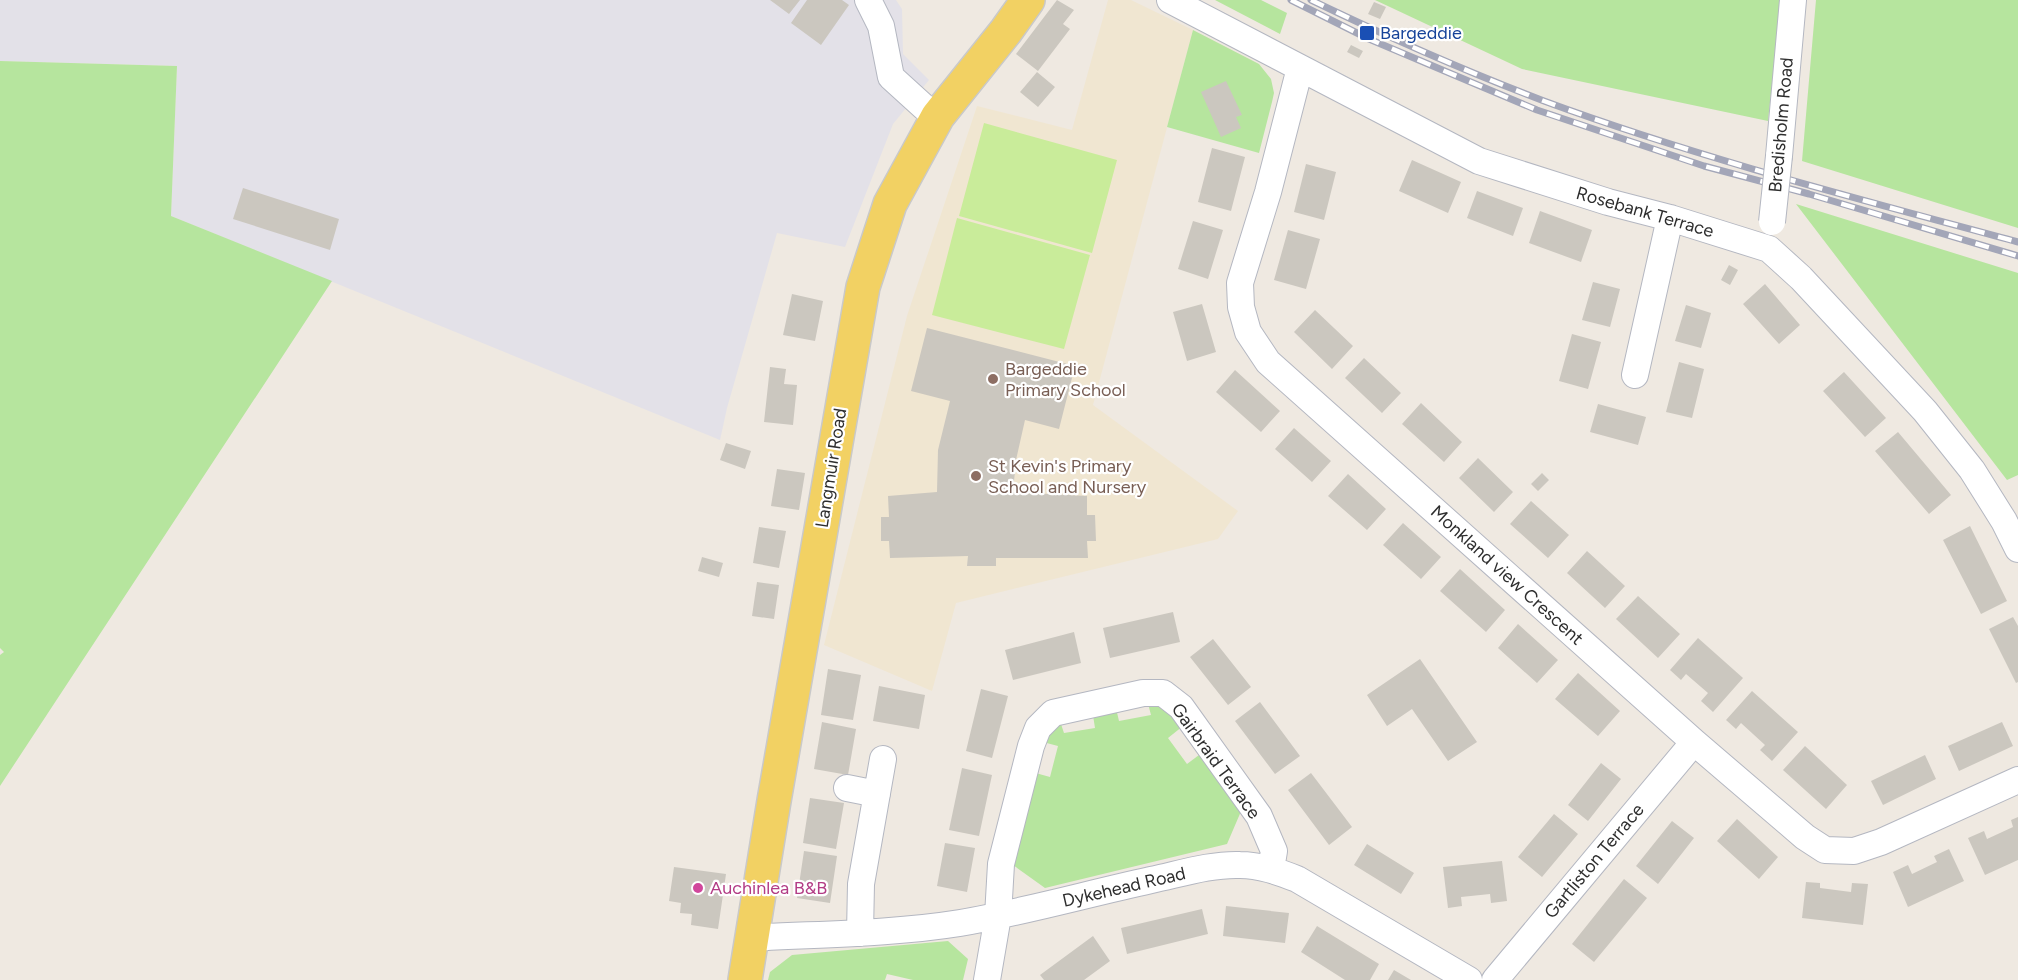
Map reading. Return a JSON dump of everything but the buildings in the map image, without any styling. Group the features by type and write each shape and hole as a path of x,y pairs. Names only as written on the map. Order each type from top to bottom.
{"main road":[{"name":"Langmuir Road","path":"745,980 863,286 890,204 938,117 1028,0"}],"street":[{"path":"868,0 881,26 891,77 938,117"},
{"name":"Rosebank Terrace","path":"1170,0 1479,161 1769,249 1801,278 1925,411 1972,470 2004,521 2018,549"},
{"name":"Bredisholm Road","path":"1769,249 1793,0"},
{"name":"Monkland view Crescent","path":"1300,68 1268,192 1240,283 1241,307 1248,332 1268,362 1694,742 1805,837 1825,850 1854,851 1881,842 2018,780"},
{"path":"1635,375 1670,218"},
{"name":"Gairbraid Terrace","path":"987,980 998,916 1001,864 1031,746 1038,728 1053,713 1143,693 1163,693 1181,707 1259,816 1274,851 1271,869"},
{"name":"Gartliston Terrace","path":"1495,980 1694,742"},
{"path":"860,933 861,884 883,759"},
{"path":"847,788 877,794"},
{"name":"Dykehead Road","path":"751,938 860,933 956,923 998,916 1214,866 1242,865 1271,869 1297,879 1469,980"}],"shaded area":[{"path":"0,0 896,0 902,9 903,54 929,80 893,124 845,247 777,233 720,440 171,216 177,66 0,61"},
{"path":"1108,0 1131,0 1193,30 1093,405 1238,511 1218,539 956,603 932,691 824,645 907,316 977,106 1072,130"}],"green space":[{"path":"1215,0 1261,0 1287,13 1280,34"},
{"path":"1375,0 1781,0 1768,121 1522,69"},
{"path":"1816,0 2018,0 2018,228 1802,161"},
{"path":"1193,30 1259,64 1271,79 1274,93 1259,153 1167,127"},
{"path":"0,61 177,66 171,216 332,281 0,786 0,655 4,652 0,648"},
{"path":"984,123 1117,160 1092,253 959,216"},
{"path":"1796,204 2018,273 2018,475 2007,480"},
{"path":"957,218 1090,255 1064,349 932,315"},
{"path":"1146,696 1159,696 1183,726 1168,738 1187,764 1203,752 1242,809 1227,844 1045,888 1013,865 1032,772 1050,777 1058,746 1039,741 1059,718 1064,733 1095,728 1092,709 1115,704 1119,721 1151,715"},
{"path":"948,941 968,959 963,980 913,980 887,974 885,980 768,980 770,972 792,955"}],"railway":[{"path":"1291,0 1369,39 1537,110 1704,166 1809,194 2018,256"},
{"path":"1311,0 1456,66 1602,122 1780,177 2018,242"}],"place":[{"name":"Bargeddie","path":"1367,33"},
{"name":"Bargeddie Primary School","path":"993,379"},
{"name":"St Kevin's Primary School and Nursery","path":"976,476"},
{"name":"Auchinlea B&B","path":"698,888"}]}
